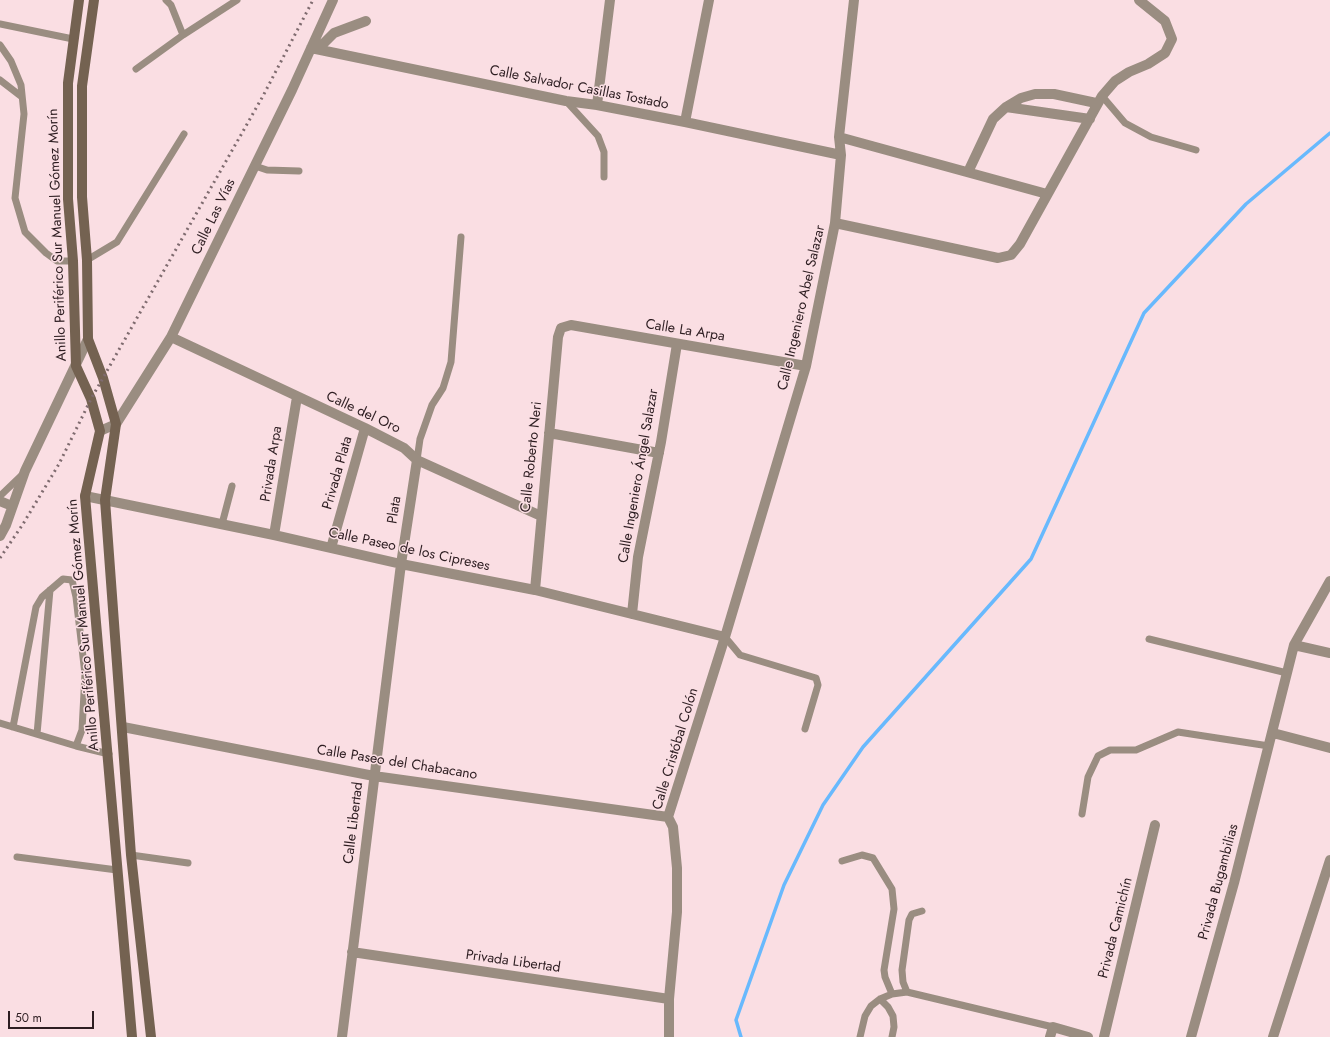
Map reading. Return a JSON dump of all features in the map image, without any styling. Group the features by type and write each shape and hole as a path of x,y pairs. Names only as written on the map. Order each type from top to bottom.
{"street":[{"name":"Anillo Periférico Sur Manuel Gómez Morín","path":"79,0 68,83 68,199 73,261 76,366 91,398 100,431 85,496 109,754 117,870 132,1037"},
{"name":"Anillo Periférico Sur Manuel Gómez Morín","path":"94,0 82,86 82,197 88,260 88,339 103,378 116,424 105,500 123,727 131,855 151,1037"},
{"name":"Calle Las Vías","path":"116,424 171,337 255,166 315,49 333,0"},
{"path":"597,105 610,0"},
{"path":"685,122 709,0"},
{"name":"Calle Ingeniero Abel Salazar","path":"724,637 806,366 835,223 841,155 838,137 854,0"},
{"path":"835,223 998,258 1011,255 1020,244 1090,119 1099,100 1115,81 1129,72 1148,64 1165,53 1172,39 1165,21 1139,0"},
{"path":"315,49 334,33 366,21"},
{"name":"Calle Salvador Casillas Tostado","path":"315,49 566,101 597,105 685,122 841,155"},
{"path":"968,172 993,119 1006,107 1020,98 1035,94 1054,94 1099,100"},
{"path":"1006,107 1090,119"},
{"path":"838,137 1047,194"},
{"name":"Calle La Arpa","path":"561,328 571,326 676,344 684,344 806,366"},
{"name":"Calle Roberto Neri","path":"535,590 558,337 561,328"},
{"name":"Calle del Oro","path":"171,337 365,428 404,448 417,460 541,516"},
{"path":"0,536 6,525 25,471 88,339"},
{"name":"Calle Ingeniero Ángel Salazar","path":"632,614 638,557 658,453 676,344"},
{"name":"Privada Arpa","path":"274,535 297,397"},
{"path":"100,431 116,424"},
{"name":"Privada Plata","path":"331,548 365,428"},
{"path":"549,433 658,453"},
{"name":"Plata","path":"401,564 417,460"},
{"name":"Calle Paseo de los Cipreses","path":"85,496 274,535 401,564 535,590 724,637"},
{"path":"0,502 12,506"},
{"name":"Calle Libertad","path":"342,1037 401,564"},
{"name":"Privada Bugambilias","path":"1191,1037 1234,883 1294,645 1330,581"},
{"name":"Calle Cristóbal Colón","path":"669,1037 669,999 677,912 677,868 672,827 668,817 724,637"},
{"path":"1294,645 1330,653"},
{"name":"Calle Paseo del Chabacano","path":"123,727 374,776 668,817"},
{"path":"1273,733 1330,748"},
{"name":"Privada Camichín","path":"1104,1037 1156,825"},
{"path":"1273,1037 1330,860"},
{"name":"Privada Libertad","path":"352,952 669,999"},
{"path":"1051,1032 1088,1037"}],"lane":[{"path":"166,0 171,5 183,35"},
{"path":"136,69 183,35 237,0"},
{"path":"0,24 73,39"},
{"path":"0,45 11,61 21,85 24,114 16,198 25,232 57,262 73,261"},
{"path":"0,80 22,97"},
{"path":"1099,100 1125,123 1151,137 1196,150"},
{"path":"566,101 598,136 604,152 604,177"},
{"path":"88,260 117,242 184,134"},
{"path":"255,166 267,170 299,171"},
{"path":"417,460 420,439 432,405 442,388 451,362 461,237"},
{"path":"0,496 25,471"},
{"path":"222,524 232,486"},
{"path":"13,727 36,607 42,597 63,579 72,580 76,597 85,674 82,730 76,746"},
{"path":"37,734 50,590"},
{"path":"724,637 740,655 816,678 818,684 805,729"},
{"path":"1149,639 1288,673"},
{"path":"0,723 76,746 109,754"},
{"path":"1082,814 1088,777 1098,756 1110,750 1136,750 1178,732 1269,746"},
{"path":"131,855 188,863"},
{"path":"842,861 862,855 873,858 892,889 894,909 884,970 885,977 892,994"},
{"path":"17,857 117,870"},
{"path":"908,992 902,982 902,970 909,920 912,914 922,911"},
{"path":"860,1037 865,1016 871,1006 880,999 892,994 908,992 1051,1032"},
{"path":"880,999 888,1007 893,1016 894,1027 892,1037"}],"waterway":[{"path":"741,1037 736,1020 784,885 823,805 863,747 1031,559 1144,313 1246,204 1330,133"}],"railway":[{"path":"0,558 23,524 59,464 91,399 263,96 313,0"}]}
